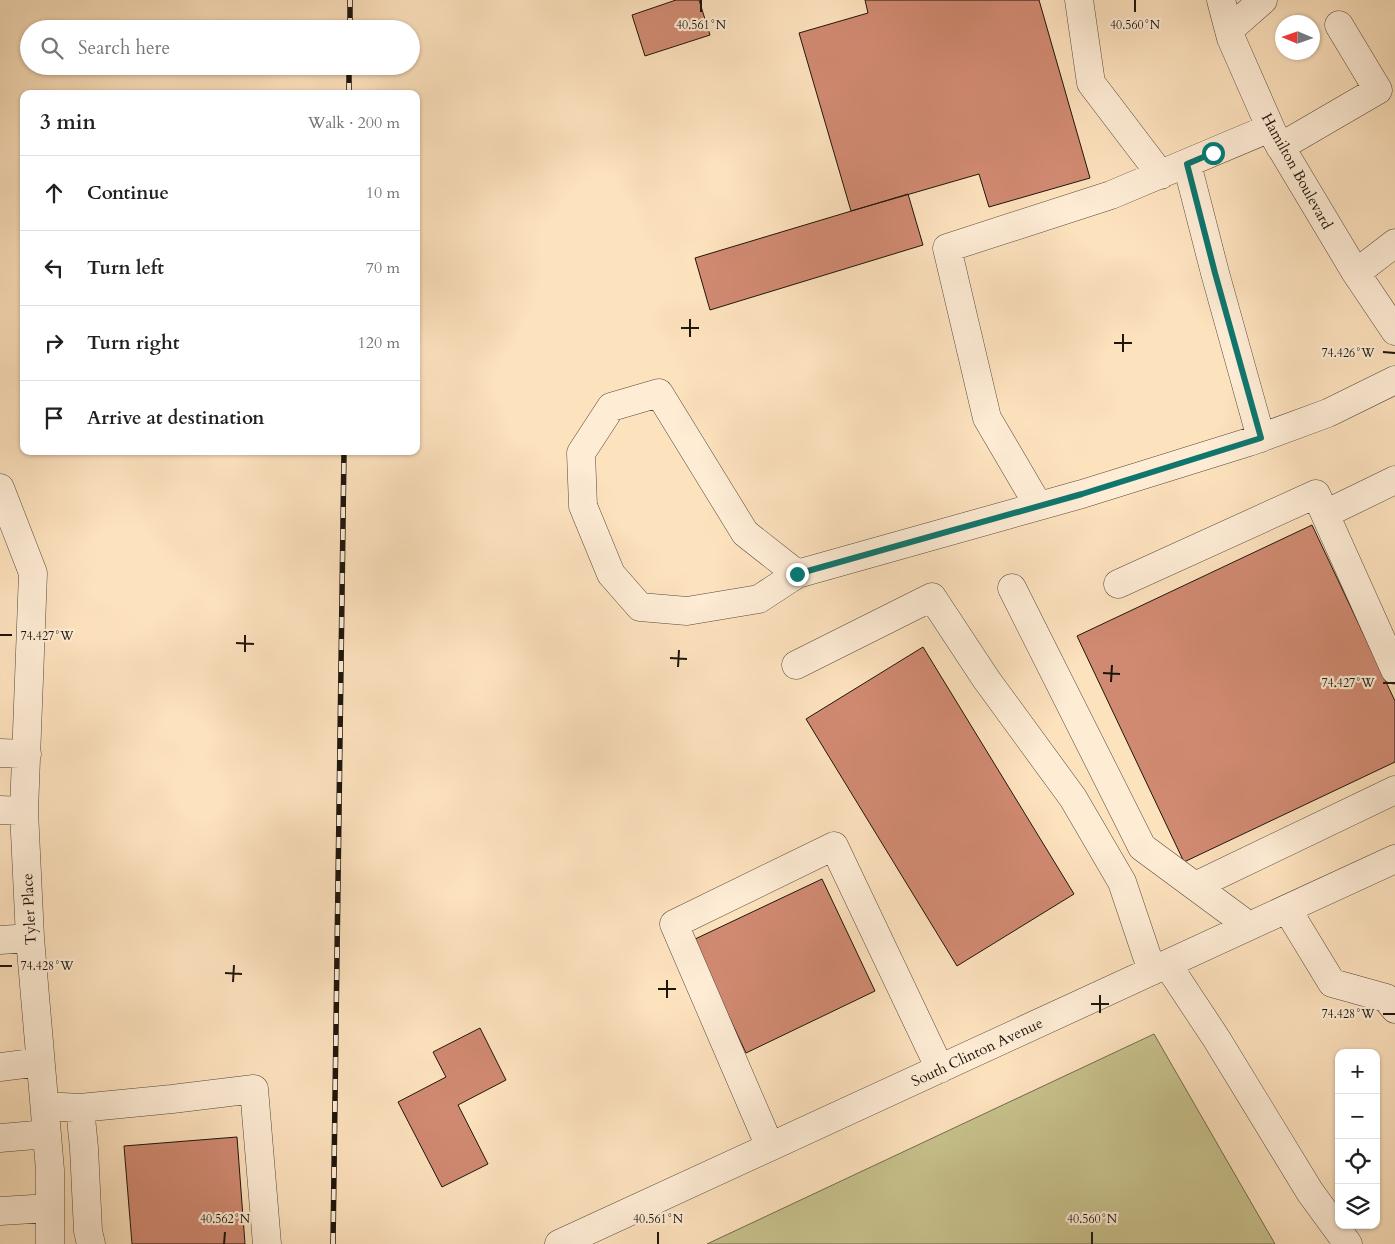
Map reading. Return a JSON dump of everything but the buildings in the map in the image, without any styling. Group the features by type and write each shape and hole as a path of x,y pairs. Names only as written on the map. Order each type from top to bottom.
{"street":[{"path":"1079,0 1092,83 1161,175"},
{"name":"Hamilton Boulevard","path":"1221,0 1229,30 1275,138 1356,273 1395,331"},
{"path":"1229,30 1264,0"},
{"path":"1038,505 986,418 947,248 1111,196 1187,164 1275,138 1378,90 1340,25"},
{"path":"1187,164 1261,438"},
{"path":"1356,273 1395,243"},
{"path":"797,574 745,533 659,393 611,407 582,453 583,506 612,574 640,607 687,611 758,599 797,574 1082,494 1261,438 1328,414 1395,380"},
{"path":"1325,514 1395,480"},
{"name":"Tyler Place","path":"0,488 33,573 27,754 12,811 30,938 45,1106 50,1170 50,1244"},
{"path":"1118,584 1316,494 1388,634 1395,670"},
{"path":"1012,588 1142,847 1249,926"},
{"path":"796,664 932,597 986,679 1074,798 1122,882 1160,967 1216,1038 1310,1192 1348,1244"},
{"path":"0,754 27,754"},
{"path":"1195,886 1395,790"},
{"path":"770,1147 674,924 834,846 940,1068"},
{"name":"South Clinton Avenue","path":"562,1243 1395,859"},
{"path":"1287,909 1332,983 1386,998 1395,1009"},
{"path":"0,940 30,938"},
{"path":"0,1067 40,1062"},
{"path":"45,1106 80,1108 254,1089 267,1244"},
{"path":"80,1108 90,1244"},
{"path":"0,1138 47,1134"},
{"path":"50,1170 85,1167"},
{"path":"0,1211 50,1208"}],"shaded area":[{"path":"1154,1034 1275,1244 707,1244"}],"railway":[{"path":"350,0 350,20"},
{"path":"349,75 349,90"},
{"path":"333,1244 344,455"}],"route":[{"path":"797,574 1082,494 1261,438 1187,164 1213,153"}]}
